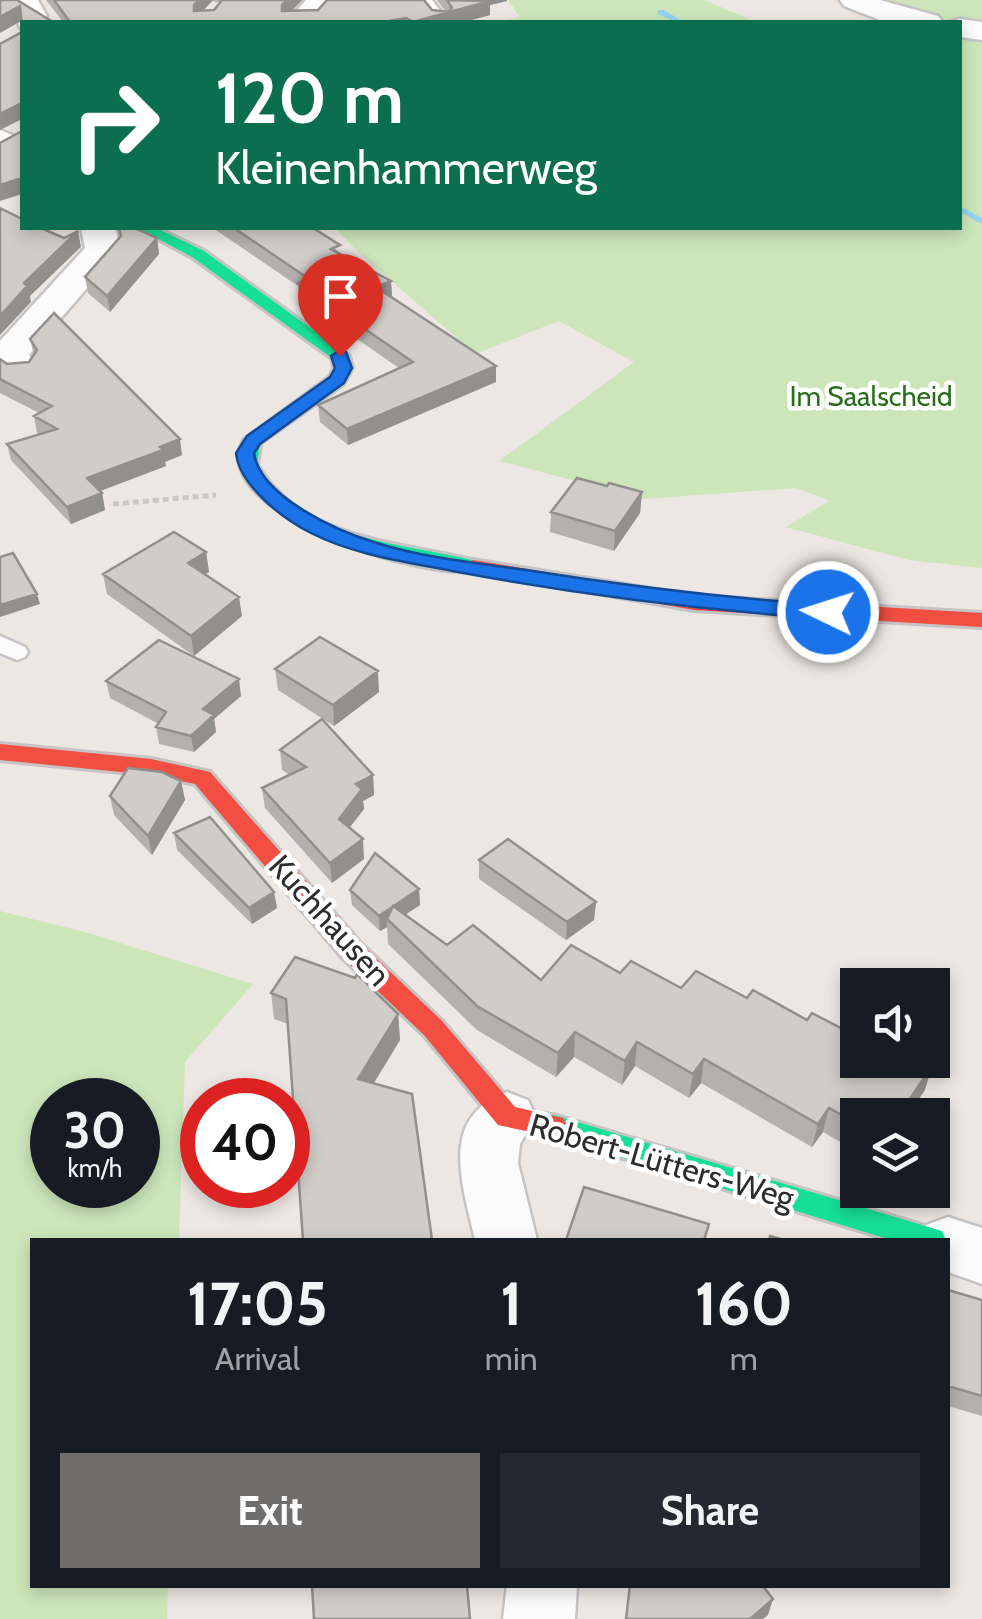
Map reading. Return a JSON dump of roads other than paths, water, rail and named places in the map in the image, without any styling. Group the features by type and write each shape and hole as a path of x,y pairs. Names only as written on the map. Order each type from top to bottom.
{"street":[{"path":"302,20 324,0"},
{"path":"854,0 914,20"},
{"path":"18,366 8,355 103,249 98,230"},
{"path":"149,230 198,254 340,356 344,368 338,380 254,440 245,453 247,467 271,494 317,528 376,550 694,602 982,620"},
{"name":"Kuchhausen","path":"0,752 46,762 166,767 202,778 352,951 433,1028 507,1117"},
{"path":"506,1238 488,1163 492,1135 507,1117"},
{"name":"Robert-Lütters-Weg","path":"507,1117 570,1129 925,1238"},
{"path":"950,1246 982,1256"},
{"path":"539,1619 542,1588"}],"waterway":[{"path":"661,12 676,20"},
{"path":"962,210 982,221"}],"park label":[{"name":"Im Saalscheid","path":"871,396"}]}
